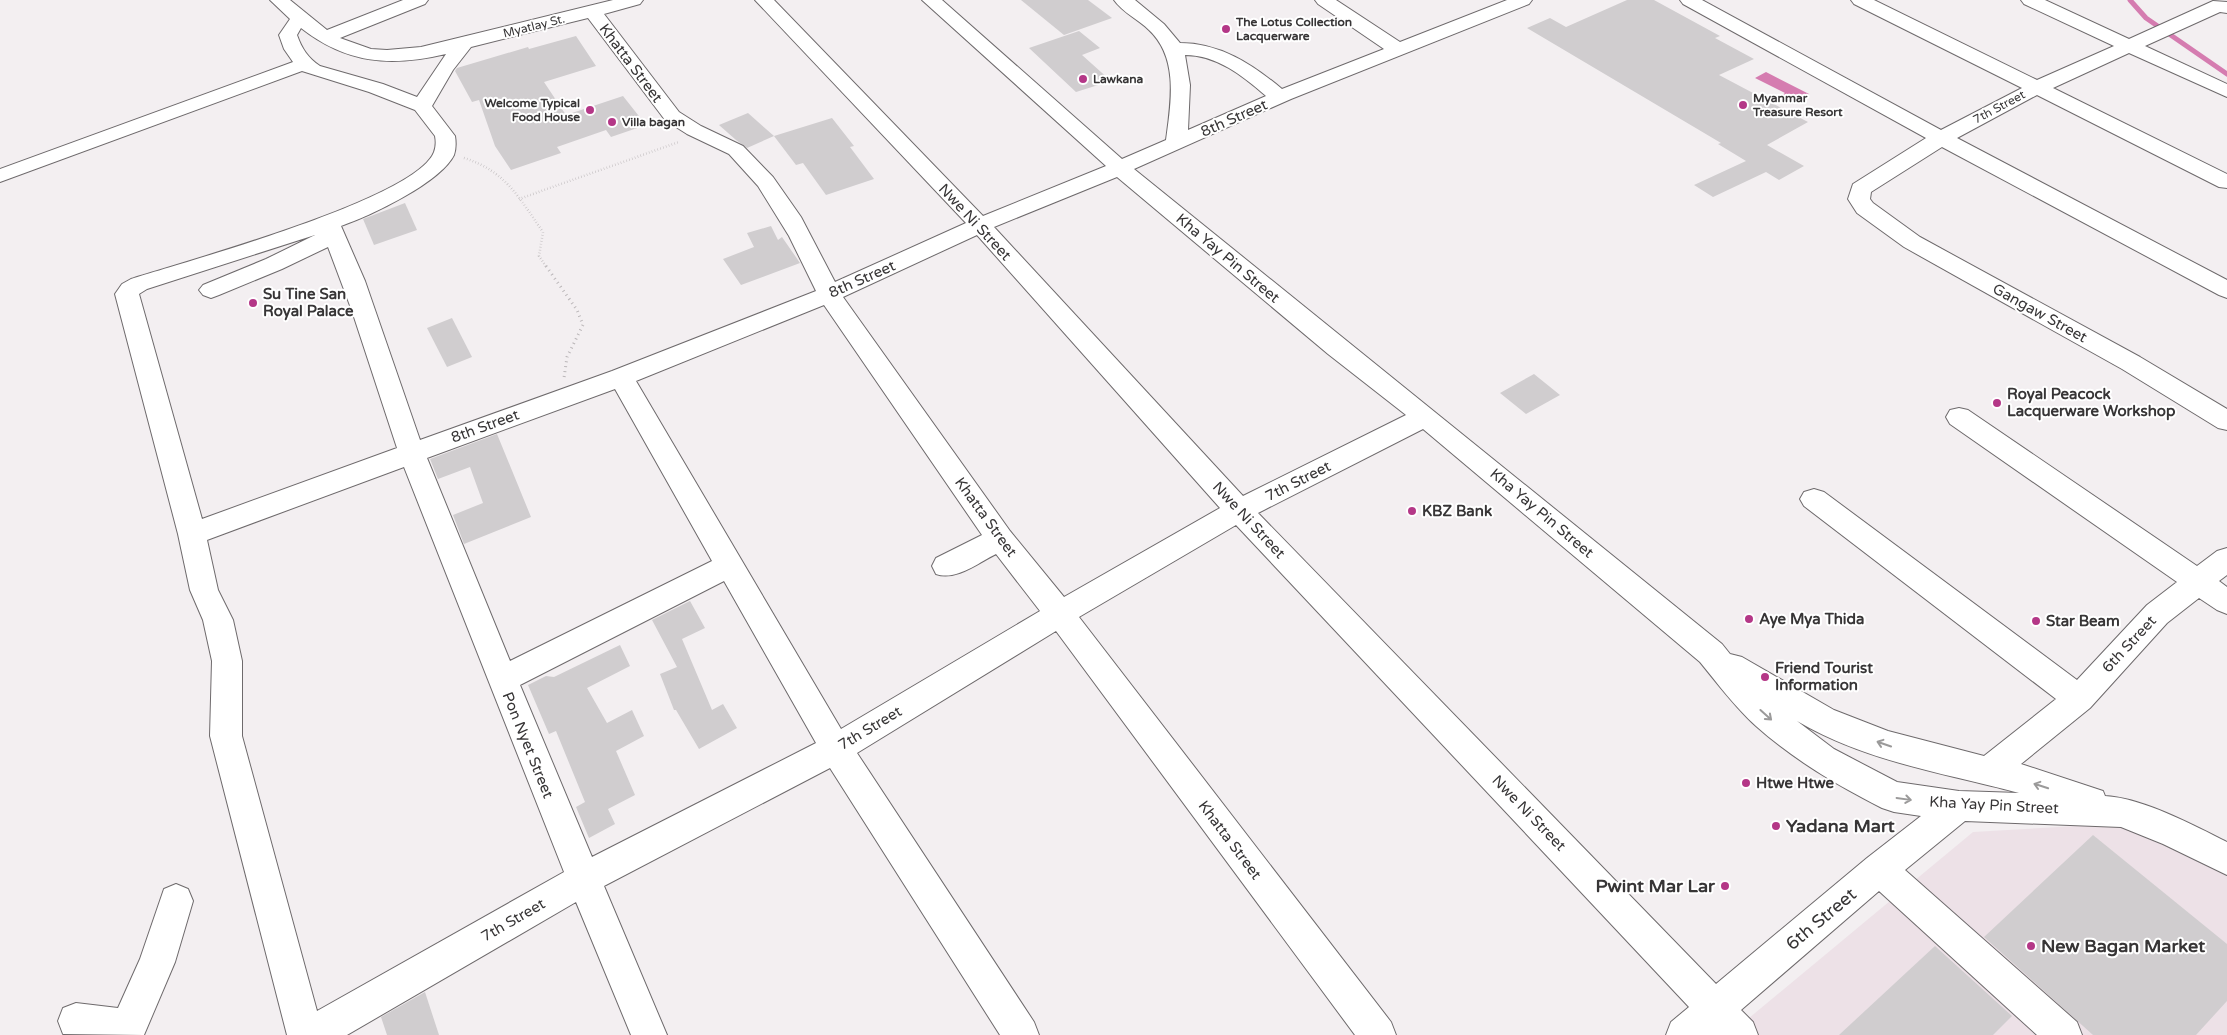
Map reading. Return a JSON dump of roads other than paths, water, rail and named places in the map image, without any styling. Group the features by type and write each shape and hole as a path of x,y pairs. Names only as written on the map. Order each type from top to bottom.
{"street":[{"name":"Myatlay St.","path":"280,0 326,37 348,48 372,54 403,55 464,44 634,0"},
{"path":"326,37 419,0"},
{"name":"Nwe Ni Street","path":"764,0 980,225 1239,510 1740,1035"},
{"name":"Kha Yay Pin Street","path":"931,0 1120,168 1336,348 1425,417 1710,653 1768,717 1823,759 1859,780 1894,797 1959,806 2121,812 2174,833 2227,859"},
{"path":"1124,0 1162,32 1174,49 1179,64 1180,98 1176,143"},
{"path":"1324,0 1399,50"},
{"path":"1688,0 1941,138 2227,290"},
{"path":"1860,0 2227,182"},
{"path":"2030,0 2227,91"},
{"name":"8th Street","path":"192,534 621,377 829,294 980,225 1120,168 1280,97 1399,50 1514,1"},
{"name":"7th Street","path":"1859,198 1861,189 1941,138 2036,88 2172,27 2220,3"},
{"name":"Khatta Street","path":"592,11 672,116 702,134 722,141 735,150 761,176 775,195 811,256 829,294 1000,539 1060,614 1378,1035"},
{"path":"211,290 282,261 364,209 417,180 430,170 444,154 445,136 422,106 376,88 313,70 304,64 293,49 288,35 292,27 301,18"},
{"path":"422,106 445,68 464,44"},
{"path":"1174,49 1204,50 1214,53 1261,80 1280,97"},
{"path":"0,176 304,64"},
{"name":"Gangaw Street","path":"1859,198 1865,208 1912,242 2131,363 2227,421"},
{"path":"305,1035 226,736 224,714 227,661 218,620 204,590 192,534 127,294 130,289 139,284 331,229"},
{"name":"Pon Nyet Street","path":"331,229 412,452 502,680 649,1035"},
{"path":"621,377 836,749 1021,1035"},
{"name":"7th Street","path":"311,1035 584,879 836,749 1060,614 1239,510 1425,417"},
{"path":"1958,417 2227,602"},
{"path":"1814,500 2079,699"},
{"path":"946,566 1000,539"},
{"name":"6th Street","path":"1990,771 2079,699 2157,614 2227,559"},
{"path":"502,680 730,565"},
{"path":"1710,653 1823,720 1886,745 2018,778 2121,812"},
{"name":"6th Street","path":"1684,1035 1879,869 1959,806"},
{"path":"1879,869 2064,1035"},
{"path":"76,1021 127,1032 157,962 176,901"}],"waterway":[{"path":"2130,0 2146,18 2227,74"}],"place":[{"name":"The Lotus Collection Lacquerware","path":"1226,29"},
{"name":"Lawkana","path":"1083,79"},
{"name":"Myanmar Treasure Resort","path":"1743,105"},
{"name":"Welcome Typical Food House","path":"590,110"},
{"name":"Villa bagan","path":"612,122"},
{"name":"Su Tine San Royal Palace","path":"253,303"},
{"name":"Royal Peacock Lacquerware Workshop","path":"1997,403"},
{"name":"KBZ Bank","path":"1412,511"},
{"name":"Aye Mya Thida","path":"1749,619"},
{"name":"Star Beam","path":"2036,621"},
{"name":"Friend Tourist Information","path":"1765,677"},
{"name":"Htwe Htwe","path":"1746,783"},
{"name":"Yadana Mart","path":"1776,826"},
{"name":"Pwint Mar Lar","path":"1725,886"},
{"name":"New Bagan Market","path":"2031,946"}]}
